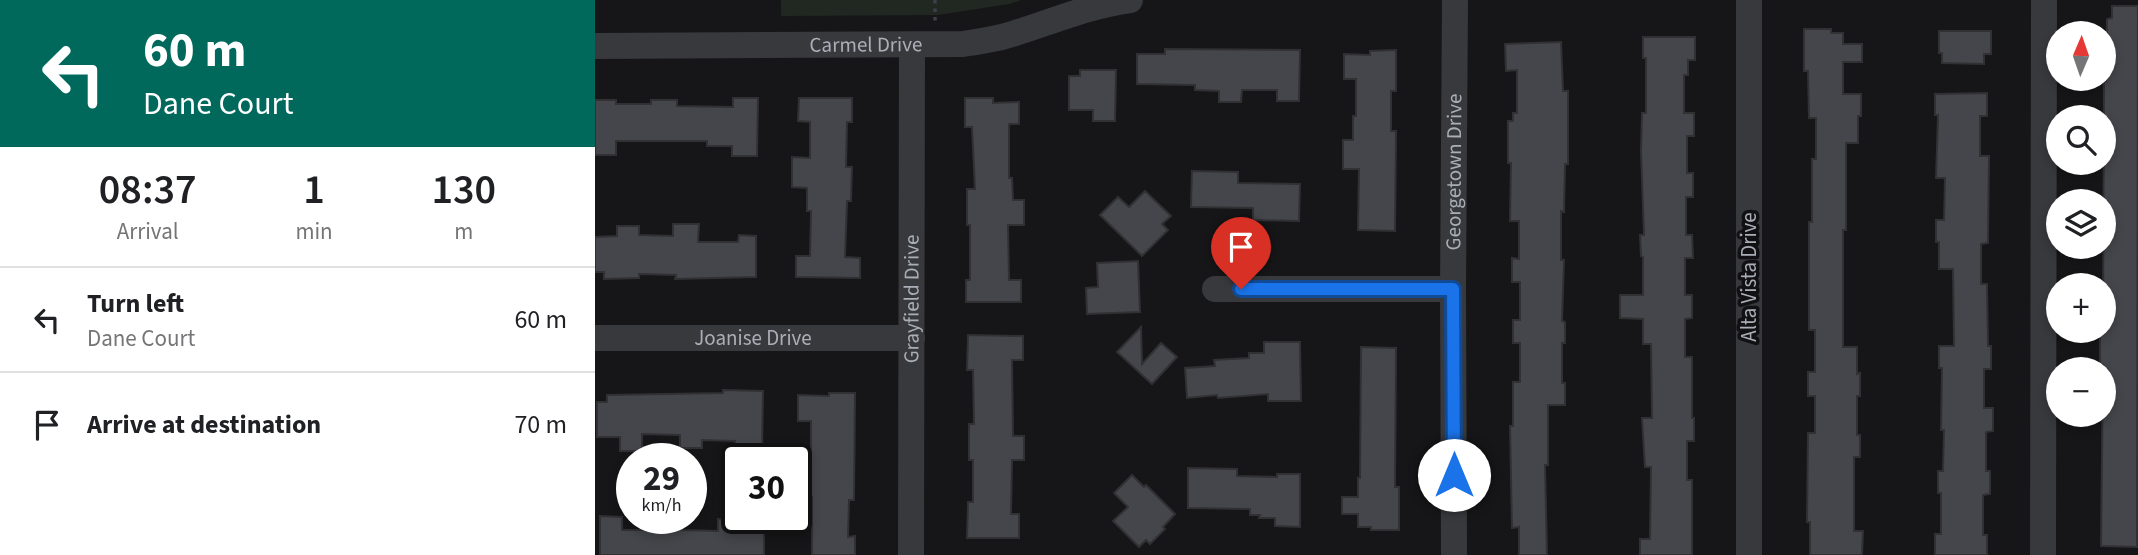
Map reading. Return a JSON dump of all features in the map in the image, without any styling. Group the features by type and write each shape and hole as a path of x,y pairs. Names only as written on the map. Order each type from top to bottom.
{"street":[{"name":"Carmel Drive","path":"595,46 963,44 1001,37 1111,2 1130,0"},
{"name":"Georgetown Drive","path":"1454,555 1455,0"},
{"name":"Alta Vista Drive","path":"1749,0 1749,555"},
{"path":"2043,555 2044,0"},
{"name":"Grayfield Drive","path":"911,555 912,45"},
{"path":"1215,289 1453,289"},
{"name":"Joanise Drive","path":"595,338 912,338"}],"path":[{"path":"935,0 936,28"}],"shaded area":[{"path":"781,0 1021,0 938,15 781,16"}],"building":[{"path":"2112,6 2138,6 2137,547 2101,546 2102,427 2116,427 2116,357 2100,357 2100,343 2116,343 2116,273 2103,273 2103,259 2116,259 2116,189 2104,189 2104,175 2116,175 2116,105 2104,105 2104,91 2116,91 2116,21 2107,21 2112,18"},
{"path":"1804,29 1831,29 1831,33 1843,33 1843,44 1862,44 1862,62 1843,62 1843,94 1861,94 1861,116 1858,116 1858,143 1846,143 1843,347 1857,347 1857,374 1860,373 1857,435 1860,435 1860,457 1854,457 1854,531 1863,531 1862,555 1810,555 1810,522 1807,522 1808,433 1815,433 1815,396 1808,396 1808,372 1815,372 1815,330 1809,330 1809,222 1812,222 1812,159 1816,159 1816,118 1809,118 1808,71 1804,71"},
{"path":"1939,31 1991,31 1991,54 1984,54 1984,64 1942,63"},
{"path":"1643,37 1695,37 1695,60 1688,60 1688,75 1684,75 1684,113 1694,113 1694,136 1687,136 1687,173 1693,173 1693,197 1686,197 1686,235 1692,235 1693,258 1685,258 1685,295 1692,295 1692,318 1685,319 1685,357 1692,357 1694,441 1687,441 1687,480 1692,480 1692,555 1640,555 1640,539 1650,539 1651,467 1645,467 1642,418 1652,418 1651,344 1643,344 1643,319 1620,318 1620,295 1643,295 1640,235 1644,235 1641,151 1642,113 1646,113 1646,58 1643,58"},
{"path":"1561,42 1563,91 1568,91 1568,164 1565,164 1564,212 1561,211 1561,260 1564,260 1562,321 1565,322 1562,383 1565,383 1565,405 1548,405 1548,465 1545,465 1547,555 1519,555 1519,527 1512,528 1510,426 1513,426 1513,382 1520,382 1520,343 1513,343 1513,320 1520,320 1520,282 1512,282 1512,258 1519,259 1519,221 1510,221 1511,163 1508,163 1508,121 1513,121 1513,113 1517,113 1517,70 1506,71 1505,44"},
{"path":"1165,49 1300,50 1299,101 1277,101 1277,90 1242,90 1241,102 1219,102 1219,91 1195,90 1195,85 1137,84 1137,54 1165,54"},
{"path":"1396,50 1396,91 1391,91 1391,131 1396,131 1395,231 1358,230 1359,169 1343,169 1343,140 1353,140 1353,116 1356,116 1356,79 1344,79 1344,54 1370,55 1370,51"},
{"path":"1080,70 1116,70 1115,121 1093,121 1093,110 1069,110 1069,76 1080,76"},
{"path":"1987,93 1987,116 1980,116 1980,156 1989,156 1988,243 1981,244 1981,284 1987,284 1988,346 1991,346 1991,369 1984,369 1984,408 1993,408 1993,431 1986,432 1986,471 1990,471 1990,494 1983,495 1983,535 1987,535 1987,555 1935,555 1935,534 1941,534 1938,471 1943,471 1944,430 1941,430 1942,368 1939,368 1939,346 1954,346 1953,269 1939,269 1939,242 1936,242 1936,220 1944,220 1945,178 1936,178 1938,115 1935,115 1935,94"},
{"path":"733,98 758,98 757,156 732,156 732,146 707,146 707,141 616,141 616,155 595,155 595,100 616,100 616,104 651,104 651,100 677,100 677,106 733,107"},
{"path":"799,98 852,98 852,122 847,122 846,167 852,167 851,201 847,201 845,257 860,258 860,278 796,277 796,256 810,256 811,211 807,211 807,188 792,187 792,157 810,158 810,122 798,121"},
{"path":"965,98 993,98 993,103 1019,102 1019,124 1009,124 1009,178 1012,178 1013,200 1024,200 1024,225 1008,225 1009,280 1021,280 1021,302 966,302 966,280 970,280 967,189 975,189 972,127 965,127"},
{"path":"1192,171 1238,172 1238,183 1300,184 1299,221 1253,220 1253,208 1191,207"},
{"path":"1145,191 1171,216 1162,224 1168,230 1142,256 1100,215 1118,197 1129,207"},
{"path":"673,224 699,224 698,242 738,242 739,235 756,236 756,277 675,279 676,275 639,274 639,278 604,279 604,272 595,272 595,237 617,236 617,226 639,226 639,235 673,236"},
{"path":"1138,261 1140,312 1087,314 1086,288 1098,287 1097,263"},
{"path":"1141,327 1142,364 1161,343 1177,357 1152,384 1117,352"},
{"path":"968,335 1023,336 1023,360 1012,360 1013,436 1024,436 1024,460 1012,460 1011,514 1019,514 1019,538 967,538 968,502 973,502 973,460 969,460 969,424 974,424 973,370 967,370"},
{"path":"1264,342 1300,342 1301,401 1268,401 1268,394 1187,398 1185,368 1215,366 1214,360 1249,358 1249,353 1264,353"},
{"path":"1361,347 1396,348 1395,487 1399,487 1399,530 1358,527 1358,514 1342,514 1342,497 1358,497"},
{"path":"723,390 763,391 762,443 702,440 702,443 680,443 680,435 642,434 642,443 620,443 620,437 597,437 597,402 607,402 607,395 723,393"},
{"path":"829,393 855,393 854,500 849,500 848,537 855,536 855,555 812,555 811,421 798,421 798,395 829,396"},
{"path":"1188,468 1237,469 1237,476 1277,477 1277,474 1300,474 1300,527 1275,526 1275,518 1250,515 1250,509 1188,508"},
{"path":"1132,475 1175,514 1150,544 1146,540 1139,547 1113,521 1128,507 1114,493"},
{"path":"600,516 616,517 616,534 707,534 707,531 718,531 718,519 721,519 721,534 764,534 764,555 600,555"}],"route":[{"path":"1241,289 1453,289 1454,475"}]}
